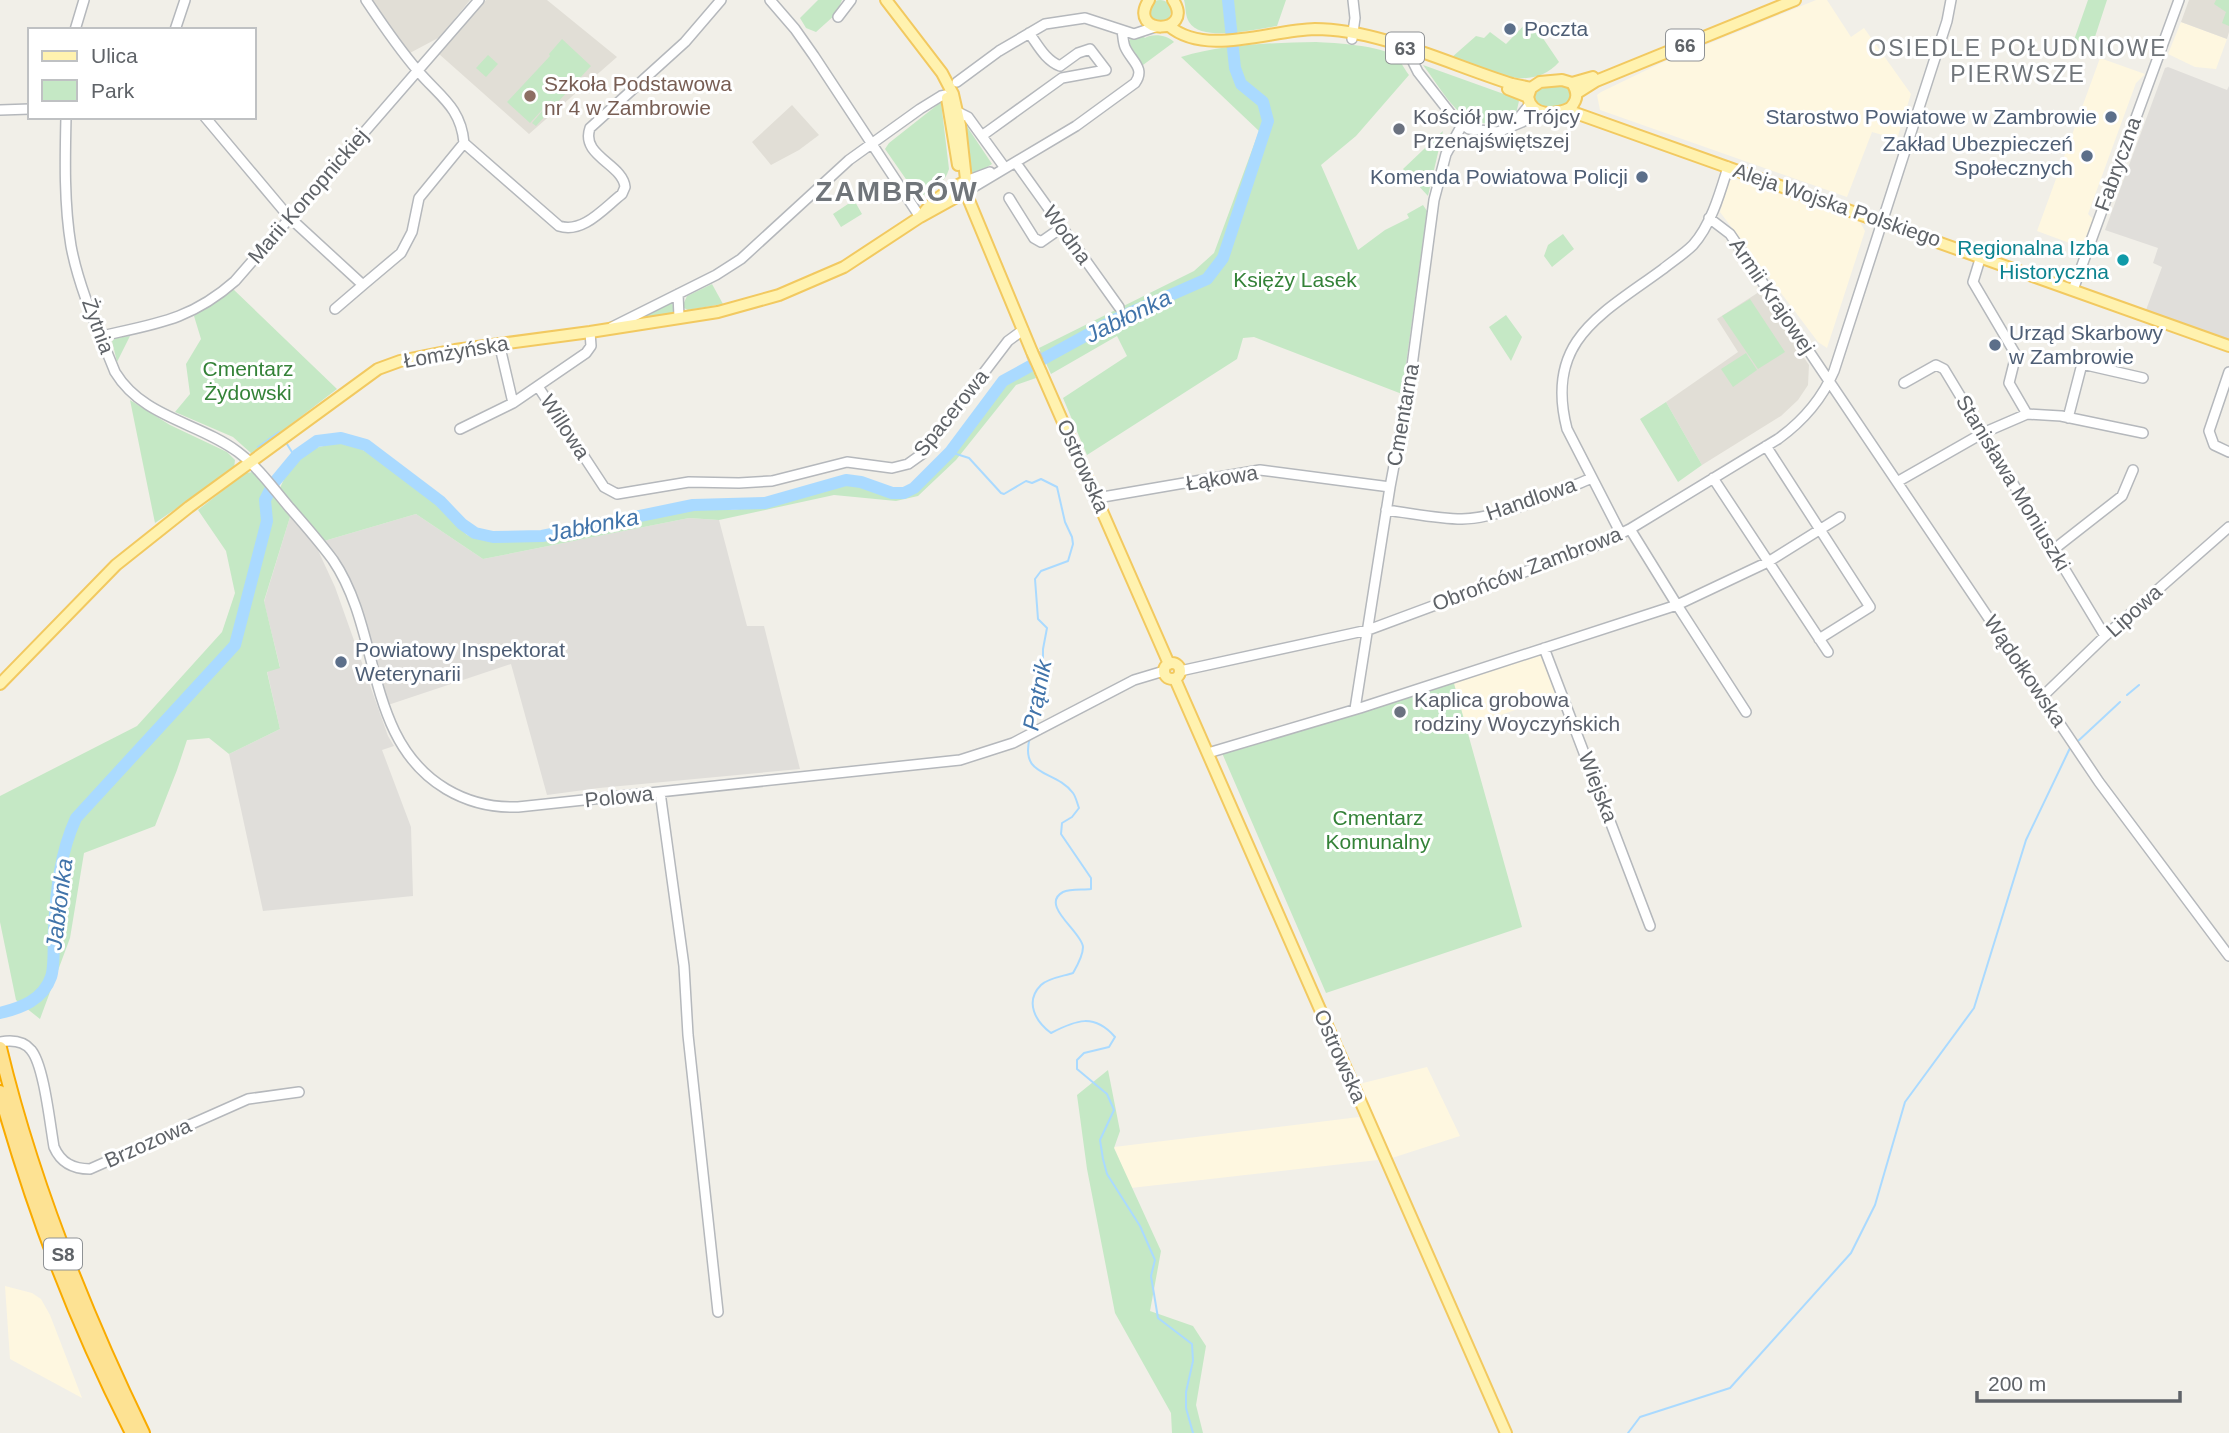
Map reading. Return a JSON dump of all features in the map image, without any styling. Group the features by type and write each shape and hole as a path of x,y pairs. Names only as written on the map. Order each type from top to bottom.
{"highway":[{"name":"S8","path":"0,1048 29,1149 64,1255 107,1359 143,1433"},
{"name":"S8","path":"0,1093 52,1256 99,1367 132,1433"}],"main road":[{"path":"879,0 937,77 946,95 964,188"},
{"path":"886,0 942,73 953,94 958,113 964,188"},
{"path":"1146,1 1145,17 1155,27 1172,22 1177,9 1172,0"},
{"name":"66","path":"1575,92 1604,72 1779,0"},
{"name":"66","path":"1575,92 1795,0"},
{"name":"63","path":"1172,22 1186,37 1196,40 1316,29 1353,36 1474,72 1530,96 1539,112"},
{"name":"63","path":"1530,96 1541,82 1562,80 1575,92"},
{"path":"1539,112 1567,110 1575,92"},
{"name":"Aleja Wojska Polskiego","path":"1575,92 1597,116 1642,136"},
{"name":"Aleja Wojska Polskiego","path":"1567,110 2229,346"},
{"name":"Łomżyńska","path":"0,684 116,565 250,462 378,369 400,361 499,343 718,312 779,295 844,267 930,205 964,188"},
{"name":"Łomżyńska","path":"918,213 964,188"},
{"name":"Ostrowska","path":"964,188 1166,667"},
{"path":"1166,667 1169,678 1178,675"},
{"name":"Ostrowska","path":"1178,675 1208,753 1506,1433"}],"street":[{"path":"76,28 84,0"},
{"path":"176,28 185,0"},
{"path":"335,309 401,253 412,232 419,198 464,143 463,130 452,107 418,71 366,0"},
{"name":"Marii Konopnickiej","path":"101,336 170,321 207,303 235,281 479,0"},
{"path":"464,143 559,226 568,229 580,227 622,194 625,187 622,177 590,144 587,135 590,128 685,41 721,0"},
{"path":"770,0 808,47 918,213"},
{"path":"844,0 838,17 851,0"},
{"path":"1353,0 1353,36"},
{"name":"Fabryczna","path":"2073,290 2179,0"},
{"name":"Obrońców Zambrowa","path":"1178,675 1368,630 1536,569 1626,531 1788,432 1804,417 1829,380 1950,2"},
{"path":"1122,30 1139,26 1145,17"},
{"path":"957,82 999,51 1045,24 1075,18 1098,21 1134,34 1155,27"},
{"path":"964,188 1016,163 1076,126 1135,83 1139,72 1137,64 1126,50 1122,30"},
{"path":"982,135 1062,78 1106,70 1090,49 1077,53 1059,66 1056,65 1049,61 1029,33"},
{"path":"1414,55 1418,72 1462,125 1469,129 1498,132 1539,112"},
{"path":"608,329 716,275 741,259 872,143 920,109 946,95"},
{"path":"1514,124 1530,96"},
{"path":"0,110 28,109"},
{"path":"958,113 968,117 1005,168"},
{"name":"Żytnia","path":"66,119 71,247 115,372 134,396 147,406 232,447 250,462"},
{"path":"207,119 289,217 363,285"},
{"name":"Cmentarna","path":"1355,709 1386,510 1410,381 1434,200 1446,154 1462,125"},
{"name":"Wodna","path":"1016,163 1119,307"},
{"path":"1728,167 1709,218 1694,244 1583,331 1570,353 1563,376 1562,411 1572,443 1591,478 1678,604 1746,712"},
{"path":"1009,198 1034,239 1041,242 1061,228"},
{"name":"Armii Krajowej","path":"1709,218 1730,234 1829,380"},
{"path":"1981,256 1973,282 1975,289 2016,355 2009,383 2028,414"},
{"path":"678,293 679,317"},
{"name":"Spacerowa","path":"617,495 689,482 772,481 847,462 892,468 908,464 929,447 1008,341 1023,330"},
{"name":"Willowa","path":"590,332 590,350 539,388 604,487 617,495"},
{"path":"499,343 513,403"},
{"path":"2068,418 2082,364 2143,378"},
{"name":"Stanisława Moniuszki","path":"1904,383 1928,367 1936,365 1944,369 2105,636"},
{"path":"2229,372 2209,431 2214,445 2229,452"},
{"name":"Wądołkowska","path":"1829,380 2131,827 2229,956"},
{"path":"460,429 539,388"},
{"path":"1897,482 1983,433 2028,414 2068,418 2143,433"},
{"path":"1766,446 1870,607 1819,639"},
{"name":"Polowa","path":"250,462 332,560 344,580 396,738 410,758 428,776 453,793 472,801 501,807 960,760 1024,737 1166,667"},
{"name":"Łąkowa","path":"1097,498 1260,470 1390,487"},
{"path":"2053,550 2122,496 2133,470"},
{"name":"Handlowa","path":"1386,510 1451,519 1474,518 1524,504 1591,478"},
{"path":"1713,478 1828,652"},
{"path":"1208,753 1355,709 1678,604 1768,562 1840,517"},
{"name":"Lipowa","path":"2042,697 2105,636 2229,527"},
{"name":"Wiejska","path":"1544,648 1650,926"},
{"path":"660,792 684,965 688,1035 718,1312"},
{"name":"Brzozowa","path":"0,1041 18,1041 30,1048 38,1062 54,1147 58,1157 78,1170 90,1170 248,1099 299,1092"}],"shaded area":[{"path":"368,0 470,0 440,37 408,54"},
{"name":"Szkoła Podstawowa nr 4 w Zambrowie","path":"486,0 547,0 617,57 529,134 439,54"},
{"path":"1816,0 1827,0 1851,37 1864,28 1911,94 1897,139 1872,132 1847,197 1600,110 1597,95 1601,92 1659,64"},
{"path":"2189,0 2229,0 2227,39 2181,22"},
{"path":"2181,22 2227,39 2216,69 2195,67 2168,54"},
{"path":"2100,58 2145,74 2136,83 2088,214 2093,219 2083,248 2037,231"},
{"path":"2165,68 2227,90 2229,86 2229,340 2146,310 2162,267 2153,263 2158,248 2105,230"},
{"path":"792,105 819,135 799,150 771,165 752,142"},
{"path":"1733,178 1860,222 1865,231 1827,348 1818,342 1720,212 1729,182"},
{"path":"1759,292 1809,365 1808,385 1798,400 1781,416 1702,465 1666,402 1738,352 1717,319"},
{"path":"416,514 483,559 689,518 719,520 747,626 764,626 800,769 547,795 511,664 388,705 334,555 324,541"},
{"path":"290,517 316,546 335,587 388,736 394,746 382,750 411,827 413,896 263,911 229,754 280,729 267,671 280,667 264,602"},
{"path":"1521,655 1542,655 1558,695 1466,727 1453,680"},
{"path":"1427,1067 1460,1136 1392,1158 1359,1084"},
{"path":"1359,1117 1378,1160 1131,1188 1114,1147"},
{"path":"5,1286 32,1293 41,1299 50,1315 82,1398 10,1359"}],"green space":[{"path":"818,0 842,0 836,14 816,32 806,28 800,18"},
{"path":"1160,0 1168,3 1171,11 1168,19 1160,22 1152,19 1149,11 1152,3"},
{"path":"1184,0 1286,0 1277,26 1244,32 1217,33 1205,32 1189,22"},
{"path":"2088,0 2107,0 2092,46 2074,40"},
{"path":"2216,0 2229,0 2229,26 2222,23 2226,12 2214,4"},
{"path":"1530,19 1559,62 1547,72 1535,77 1507,76 1451,58 1476,36 1484,38 1490,32 1506,44"},
{"path":"1141,34 1145,38 1164,36 1174,42 1143,65 1128,43 1131,38"},
{"path":"562,39 591,66 536,126 532,123 555,96 530,123 507,102 550,56"},
{"name":"Księży Lasek","path":"1316,42 1358,45 1389,53 1398,59 1409,75 1356,136 1321,165 1358,250 1385,230 1409,218 1407,214 1423,205 1427,211 1402,394 1254,337 1243,338 1237,359 1087,455 1063,398 1127,356 1117,336 1051,374 1039,348 1194,271 1214,253 1259,131 1181,57 1231,47"},
{"path":"488,55 498,64 486,77 476,68"},
{"path":"1423,65 1515,98 1519,101 1516,114 1499,122 1484,123 1472,120 1451,103"},
{"path":"1558,85 1569,88 1572,94 1569,103 1545,107 1534,99 1537,90"},
{"path":"941,102 949,169 939,185 922,196 917,195 885,149"},
{"path":"966,125 992,164 975,175 970,170"},
{"path":"1443,131 1428,196 1403,169"},
{"path":"854,200 862,214 841,227 833,214"},
{"path":"1563,234 1574,249 1552,267 1544,256 1548,245"},
{"path":"712,284 723,304 688,310 682,307 687,296"},
{"name":"Cmentarz Żydowski","path":"233,289 337,389 252,454 233,437 175,412 190,394 186,364 201,339 194,316"},
{"path":"1750,299 1785,352 1758,369 1722,316"},
{"path":"672,301 674,313 636,320"},
{"path":"1506,315 1522,337 1511,361 1489,327"},
{"path":"130,336 117,362 112,341"},
{"path":"1746,353 1757,370 1733,387 1721,369"},
{"path":"1032,368 1036,378 1016,385 956,460 918,496 896,501 834,495 719,520 689,518 483,559 416,514 324,541 280,488 290,466 311,449 340,442 378,458 439,507 467,535 486,541 525,541 685,509 732,510 764,506 841,485 859,486 893,496 903,495 914,491 950,459 1007,383"},
{"path":"130,400 170,425 227,452 235,460 234,469 155,523"},
{"path":"1666,402 1702,465 1678,482 1640,419"},
{"path":"253,472 290,517 264,601 280,668 267,672 280,729 229,754 209,738 187,740 155,826 84,853 70,938 40,1019 16,1000 0,922 0,796 137,726 222,632 235,593 226,551 198,510 245,473"},
{"name":"Cmentarz Komunalny","path":"1453,680 1522,927 1326,993 1222,753"},
{"path":"1108,1070 1120,1131 1114,1148 1161,1251 1150,1311 1193,1326 1206,1346 1196,1405 1203,1433 1172,1433 1171,1413 1115,1313 1087,1169 1077,1095"}],"waterway":[{"name":"Jabłonka","path":"0,1013 16,1009 37,997 51,977 60,872 76,818 235,645 267,521 265,500 273,484 297,455 317,441 341,438 366,445 440,501 462,524 475,533 493,537 542,536 693,505 765,503 846,480 861,482 892,493 904,493 914,488 950,452 1003,381 1116,319 1207,279 1223,258 1268,121 1263,102 1241,84 1235,68 1228,0"},
{"path":"258,447 279,432"},
{"path":"287,444 295,457"},
{"name":"Prątnik","path":"950,452 969,458 1004,494 1026,481 1032,483 1041,479 1057,487 1065,522 1072,537 1073,544 1068,561 1041,571 1035,579 1038,619 1047,628 1043,649 1043,687 1036,696 1032,729"},
{"path":"2127,695 2139,685"},
{"path":"2077,742 2120,702"},
{"name":"Prątnik","path":"1030,737 1028,750 1034,766 1066,785 1075,796 1079,808 1072,817 1062,823 1061,834 1091,878 1091,889 1066,891 1057,897 1059,911 1081,941 1083,950 1073,973 1052,979 1036,991 1033,998 1034,1011 1051,1033 1084,1021 1100,1024 1115,1037 1109,1047 1084,1053 1077,1060 1077,1069 1107,1094 1114,1110 1100,1140 1103,1159 1107,1174 1140,1226 1155,1260 1151,1276 1158,1318 1192,1344 1193,1361 1186,1392 1186,1408 1193,1433"},
{"path":"1628,1433 1640,1417 1730,1388 1851,1253 1875,1205 1905,1102 1974,1008 2026,840 2070,748"}],"tunnel":[{"path":"1028,361 1042,355"}],"place":[{"name":"Poczta","path":"1510,29"},
{"name":"Szkoła Podstawowa nr 4 w Zambrowie","path":"530,96"},
{"name":"Starostwo Powiatowe w Zambrowie","path":"2111,117"},
{"name":"Kościół pw. Trójcy Przenajświętszej","path":"1399,129"},
{"name":"Zakład Ubezpieczeń Społecznych","path":"2087,156"},
{"name":"Komenda Powiatowa Policji","path":"1642,177"},
{"name":"Regionalna Izba Historyczna","path":"2123,260"},
{"name":"Urząd Skarbowy w Zambrowie","path":"1995,345"},
{"name":"Powiatowy Inspektorat Weterynarii","path":"341,662"},
{"name":"Kaplica grobowa rodziny Woyczyńskich","path":"1400,712"}],"district":[{"name":"OSIEDLE POŁUDNIOWE PIERWSZE","path":"2018,61"},
{"name":"ZAMBRÓW","path":"897,191"}]}
